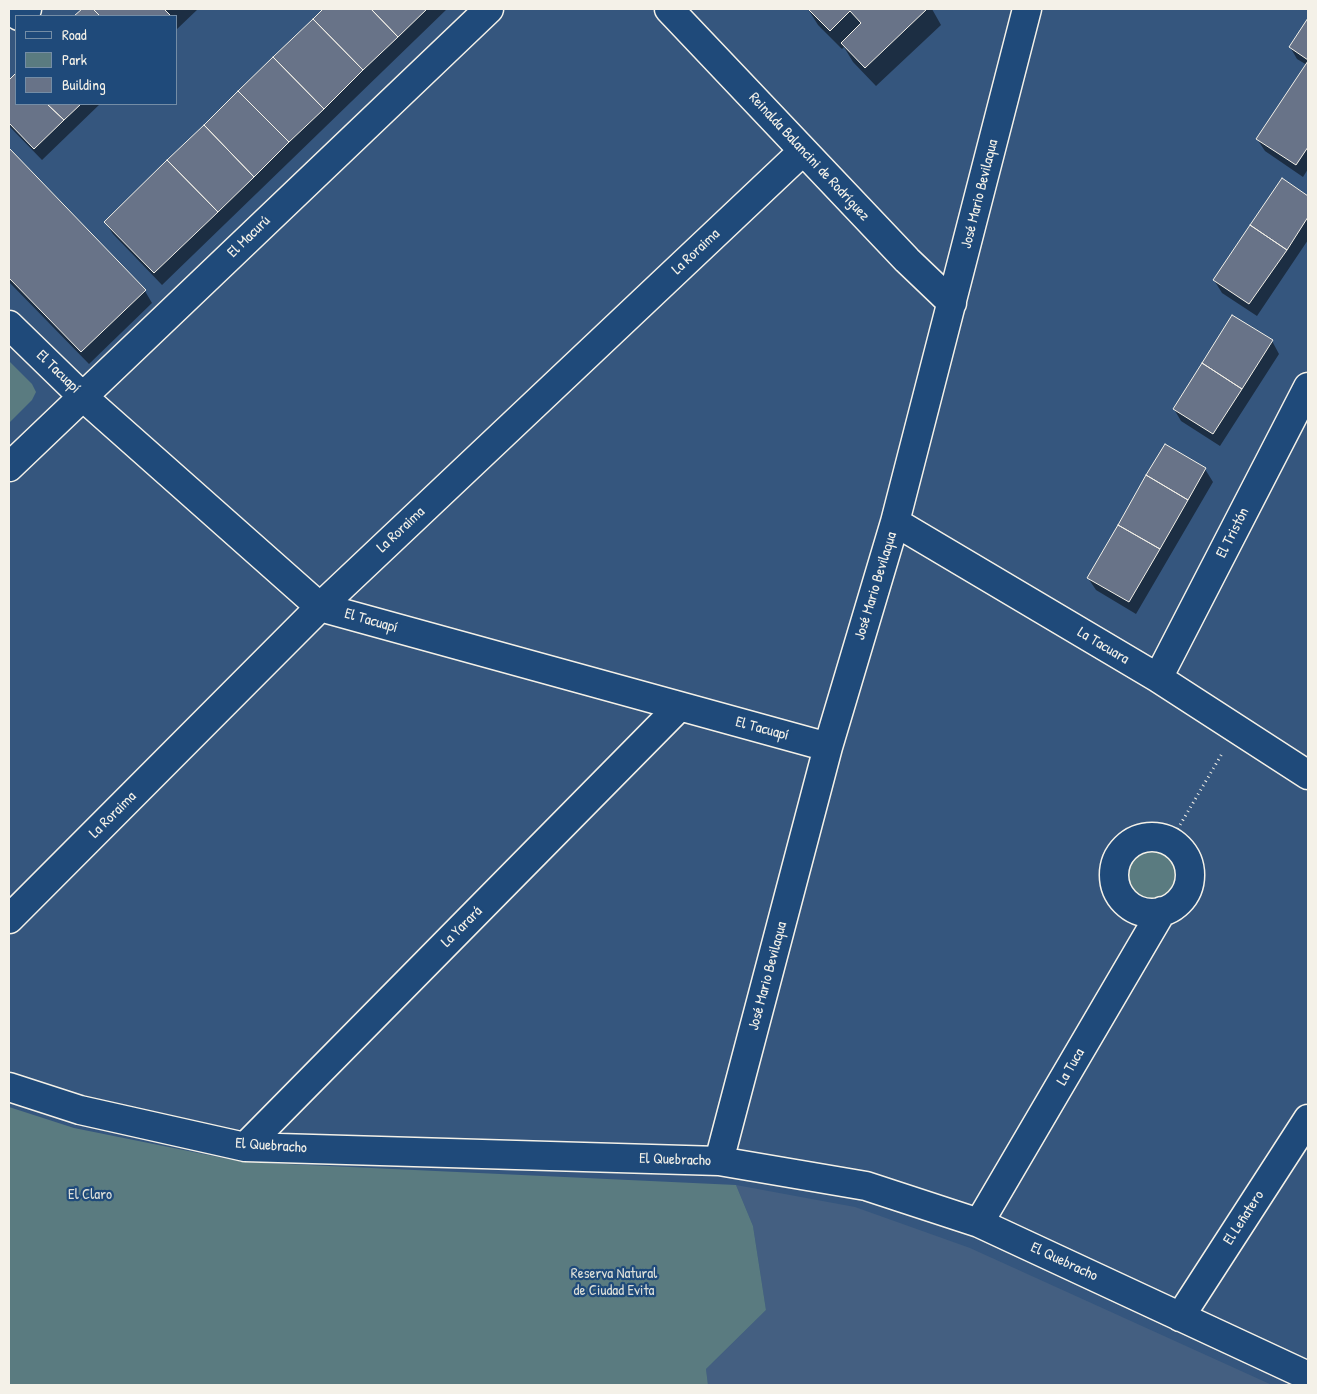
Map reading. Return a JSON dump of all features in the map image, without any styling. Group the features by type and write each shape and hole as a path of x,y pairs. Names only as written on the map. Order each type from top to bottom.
{"street":[{"name":"El Macurú","path":"9,467 489,9"},
{"name":"Reinalda Balancini de Rodríguez","path":"669,9 907,260 952,303"},
{"name":"José Mario Bevilaqua","path":"719,1161 828,747 895,522 1027,9"},
{"name":"La Roraima","path":"9,919 320,607 804,151"},
{"name":"El Tacuapí","path":"9,325 82,396 320,607 828,747"},
{"name":"El Tristón","path":"1158,678 1308,387"},
{"name":"La Tacuara","path":"895,522 1158,678 1308,775"},
{"name":"La Yarará","path":"245,1147 679,707"},
{"path":"1162,911 1138,910 1127,904 1117,889 1114,871 1117,859 1124,849 1134,841 1155,837 1170,842"},
{"name":"La Tuca","path":"979,1223 1162,911 1173,906 1182,898 1188,887 1188,864 1183,853 1170,842"},
{"name":"El Quebracho","path":"9,1087 80,1110 245,1147 719,1161 866,1186 979,1223 1308,1376"},
{"name":"El Leñatero","path":"1180,1317 1308,1119"}],"path":[{"path":"1170,842 1237,729"}],"shaded area":[{"path":"736,1185 855,1207 970,1248 1272,1385 708,1385 706,1369 766,1310 753,1226"}],"green space":[{"path":"9,361 32,384 36,392 32,400 9,423"},
{"path":"1152,844 1169,849 1177,857 1182,874 1177,891 1169,899 1152,904 1135,899 1127,891 1122,874 1127,857 1135,849"},
{"name":"Reserva Natural de Ciudad Evita","path":"9,1107 74,1128 243,1162 736,1185 753,1226 766,1310 706,1369 708,1385 9,1385"}],"building":[{"path":"82,9 93,9 99,15 75,15"},
{"path":"93,9 164,9 170,15 99,15"},
{"path":"323,9 371,9 398,37 363,70 313,19"},
{"path":"371,9 427,9 398,37"},
{"path":"808,9 927,9 865,68 841,43 861,23 850,11 830,31"},
{"path":"1308,18 1308,60 1289,47"},
{"path":"313,19 363,70 324,109 273,57"},
{"path":"273,57 324,109 289,142 238,91"},
{"path":"1308,61 1308,147 1296,165 1256,139"},
{"path":"15,74 15,105 48,105 64,120 34,149 9,123 9,80"},
{"path":"238,91 289,142 254,177 204,125"},
{"path":"48,105 80,105 64,120"},
{"path":"204,125 254,177 218,212 167,160"},
{"path":"9,148 146,290 81,352 9,278"},
{"path":"167,160 218,212 154,273 104,222"},
{"path":"1282,178 1308,196 1308,217 1287,250 1250,225"},
{"path":"1250,225 1287,250 1249,304 1213,280"},
{"path":"1232,315 1273,340 1242,389 1202,363"},
{"path":"1202,363 1242,389 1213,434 1173,409"},
{"path":"1165,444 1206,468 1188,500 1146,475"},
{"path":"1146,475 1188,500 1160,549 1118,525"},
{"path":"1118,525 1160,549 1129,602 1087,578"}],"park label":[{"name":"El Claro","path":"90,1195"}]}
